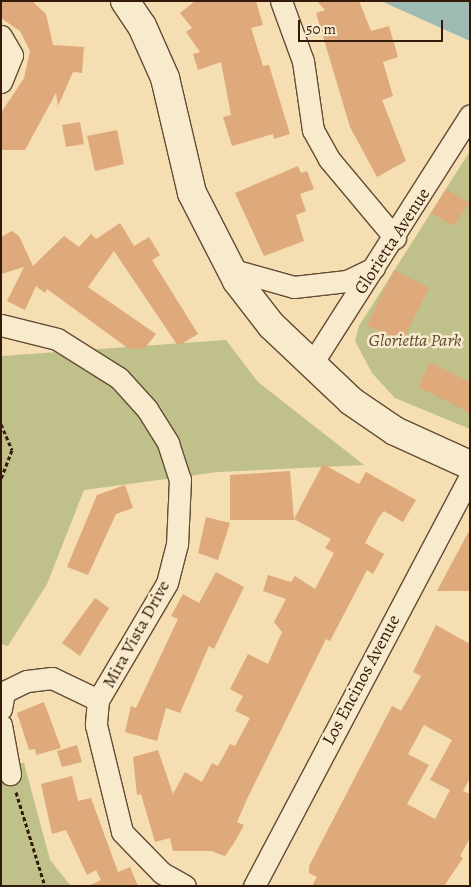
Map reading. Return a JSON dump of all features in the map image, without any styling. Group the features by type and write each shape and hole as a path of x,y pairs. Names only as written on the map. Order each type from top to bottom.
{"main road":[{"path":"125,1 142,26 165,78 192,193 230,269 271,325 351,401 395,432 470,465"}],"street":[{"path":"281,1 303,61 313,130 329,159 394,238"},
{"path":"1,36 12,55 1,82"},
{"name":"Glorietta Avenue","path":"312,364 394,238 470,115"},
{"path":"230,269 294,287 340,283 374,268"},
{"name":"Mira Vista Drive","path":"1,324 57,339 119,378 147,409 168,443 180,479 177,544 167,583 98,700 96,725 122,832 162,873 185,886"},
{"name":"Los Encinos Avenue","path":"254,886 470,476"},
{"path":"1,709 4,692 27,681 52,678 98,700"},
{"path":"1,725 10,774"}],"path":[{"path":"1,424 12,450 1,478"},
{"path":"10,774 45,886"}],"green space":[{"name":"Glorietta Park","path":"470,151 470,429 395,398 372,373 355,341 359,326"},
{"path":"226,340 258,382 364,465 218,472 84,490 47,584 8,646 1,644 1,356"},
{"path":"24,763 50,860 71,886 1,886 1,764"}],"water":[{"path":"381,1 470,1 470,41"}],"building":[{"path":"1,1 32,1 46,14 53,45 84,47 82,73 73,72 58,106 56,93 25,150 1,150 1,113 24,78 30,51 20,31 1,18"},
{"path":"195,1 256,1 263,25 251,28 263,66 269,65 290,134 274,139 273,134 232,146 223,117 231,115 221,62 198,70 193,54 200,52 186,32 192,28 180,13"},
{"path":"317,1 359,1 371,31 389,26 398,57 383,62 393,96 382,100 406,161 377,177 350,127 316,13 325,10"},
{"path":"80,122 84,144 66,147 62,125"},
{"path":"117,130 124,164 95,171 87,136"},
{"path":"298,166 301,173 307,171 314,189 300,194 306,211 296,215 304,241 264,256 235,193"},
{"path":"446,189 469,203 454,226 431,213"},
{"path":"120,223 134,246 149,237 160,255 152,260 198,334 178,346 114,251 88,287 156,334 145,348 129,349 47,289 45,293 36,286 25,310 7,301 24,267 1,274 1,237 12,231 19,236 33,266 64,236 79,247 91,234 96,239"},
{"path":"394,270 429,288 402,342 367,325"},
{"path":"430,362 470,382 470,413 418,387"},
{"path":"323,464 359,484 366,472 416,500 403,522 384,511 365,543 384,554 373,574 367,570 330,641 326,639 247,799 237,822 244,825 225,856 211,851 173,851 170,838 155,842 141,794 137,795 133,757 158,750 173,794 185,772 202,782 212,763 218,766 230,744 235,746 250,718 235,711 243,696 230,689 248,654 268,664 282,632 274,622 286,599 263,591 268,575 291,582 295,576 315,589 334,553 325,548 331,539 294,519"},
{"path":"290,471 294,520 230,520 230,475"},
{"path":"125,485 133,508 116,514 88,575 67,567 97,495"},
{"path":"206,517 230,523 218,560 198,553"},
{"path":"470,529 470,591 437,591"},
{"path":"216,572 244,587 214,649 209,646 180,713 166,708 157,741 125,732 131,706 136,708 178,619 171,616 183,594 199,603"},
{"path":"95,598 109,608 80,656 62,643"},
{"path":"436,625 470,644 470,778 463,791 470,794 470,838 460,856 463,858 444,886 312,886 317,877 309,873 309,866 392,706 401,711 421,676 413,672","holes":["424,725 452,740 430,780 450,790 435,819 407,804 429,765 408,754"]},
{"path":"44,702 61,748 36,755 35,749 29,750 17,713"},
{"path":"77,745 82,762 62,767 57,751"},
{"path":"72,776 78,801 91,798 118,872 130,867 138,886 88,886 101,880 96,870 87,875 66,830 52,834 41,784"}]}
